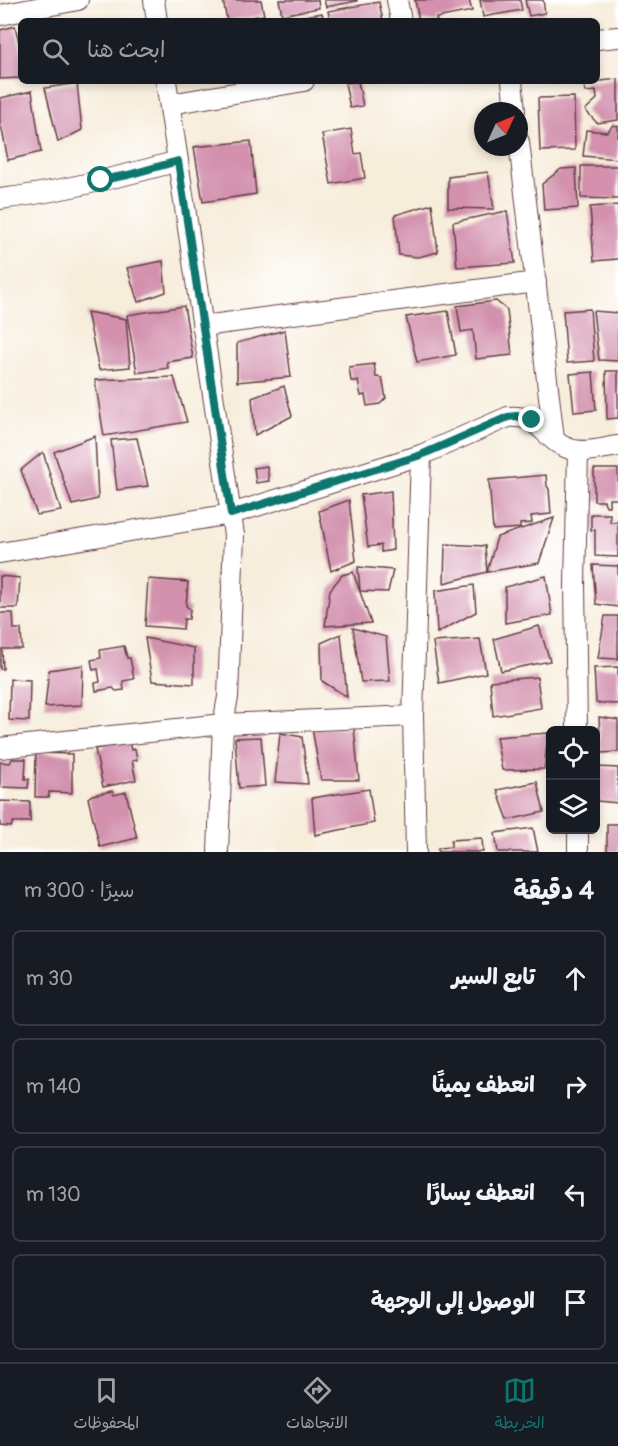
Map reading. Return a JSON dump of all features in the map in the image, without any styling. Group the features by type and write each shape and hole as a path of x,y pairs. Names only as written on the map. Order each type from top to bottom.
{"street":[{"path":"0,15 78,0"},
{"path":"154,0 157,18"},
{"path":"398,0 401,18"},
{"path":"600,39 618,37"},
{"path":"167,84 234,535 228,697 223,724 218,852"},
{"path":"170,104 287,84"},
{"path":"512,84 514,102"},
{"path":"521,156 554,439"},
{"path":"0,199 128,175 178,161"},
{"path":"203,326 536,282"},
{"path":"0,551 231,514 421,455 508,417 516,416 532,420 560,445 578,451 618,446"},
{"path":"577,726 575,584 578,451"},
{"path":"416,852 413,716 421,455"},
{"path":"0,748 223,724 413,716"},
{"path":"578,834 578,852"}],"building":[{"path":"223,0 261,0 264,15 226,18"},
{"path":"279,0 318,0 319,8 282,15"},
{"path":"324,0 357,0 357,1 326,7"},
{"path":"415,0 469,0 472,11 436,18 418,18"},
{"path":"480,0 520,0 522,10 483,17"},
{"path":"525,0 543,0 545,13 529,16"},
{"path":"379,2 382,18 329,18 328,11"},
{"path":"322,13 323,18 293,18"},
{"path":"15,26 18,38 18,78 0,79 0,30"},
{"path":"618,79 618,120 597,123 585,110 597,99 596,91 585,92 584,84 600,84 600,81"},
{"path":"77,84 82,130 58,142 45,88"},
{"path":"345,84 359,84 363,106 350,108"},
{"path":"32,91 41,152 8,160 0,120 0,98"},
{"path":"574,97 575,150 540,151 538,98"},
{"path":"613,125 618,126 618,159 583,156 586,130 607,132"},
{"path":"351,129 355,154 361,153 365,178 331,184 322,134"},
{"path":"251,141 256,194 203,202 194,147"},
{"path":"581,166 618,166 618,199 581,198"},
{"path":"576,168 578,208 544,210 542,184 561,169"},
{"path":"488,172 494,209 448,208 448,177"},
{"path":"432,204 438,252 418,257 399,255 395,215"},
{"path":"618,205 618,259 594,261 590,207"},
{"path":"507,211 515,263 457,267 453,222"},
{"path":"163,261 166,292 138,302 127,268"},
{"path":"496,301 507,310 512,355 476,359 473,330 461,332 457,306"},
{"path":"184,306 193,358 167,362 168,368 137,373 127,315"},
{"path":"590,309 594,361 567,363 563,311"},
{"path":"448,311 456,355 417,362 406,317"},
{"path":"593,311 618,313 618,361 599,360"},
{"path":"87,312 126,319 130,367 99,370"},
{"path":"285,330 291,377 237,382 237,343"},
{"path":"374,364 376,377 382,378 386,398 380,404 367,406 365,395 361,396 358,381 351,381 349,367"},
{"path":"606,371 618,371 618,418 607,419"},
{"path":"593,372 596,410 574,412 570,374"},
{"path":"174,377 187,422 104,436 95,380"},
{"path":"284,386 292,416 255,435 252,398"},
{"path":"95,436 98,499 72,505 54,452"},
{"path":"137,438 148,486 117,490 111,440"},
{"path":"43,452 61,511 37,515 21,470"},
{"path":"267,466 269,481 256,483 254,468"},
{"path":"594,469 618,469 618,499 609,499 609,506 606,506 604,501 594,501"},
{"path":"546,475 551,514 531,516 532,523 520,524 520,528 493,530 489,480"},
{"path":"391,491 393,550 381,552 381,545 368,547 361,495"},
{"path":"349,500 356,561 331,571 319,511"},
{"path":"591,514 610,514 610,522 618,522 618,557 595,556 595,530 591,530"},
{"path":"554,518 539,563 487,572 497,537"},
{"path":"445,544 485,546 487,572 444,583"},
{"path":"593,565 618,566 618,607 596,604"},
{"path":"358,567 393,570 388,592 360,591"},
{"path":"353,572 371,623 325,626 330,590 342,575"},
{"path":"0,576 20,578 18,608 0,608"},
{"path":"546,576 552,615 505,623 505,587"},
{"path":"148,579 188,582 186,606 190,609 189,619 184,619 183,629 145,626"},
{"path":"474,585 476,612 437,633 435,591"},
{"path":"0,613 13,613 14,629 21,629 22,649 2,649 3,669 0,669"},
{"path":"605,616 618,616 618,659 598,658"},
{"path":"539,626 550,661 501,671 494,639"},
{"path":"353,628 386,637 390,681 361,682"},
{"path":"341,634 347,697 322,681 321,643"},
{"path":"145,638 194,648 194,684 152,681"},
{"path":"480,639 486,673 439,683 433,642"},
{"path":"124,646 127,658 130,658 134,679 123,681 124,690 116,691 113,688 96,691 95,683 100,682 98,669 93,670 91,660 101,658 100,650"},
{"path":"83,665 82,705 45,707 49,670"},
{"path":"618,667 618,704 596,703 594,668"},
{"path":"537,677 541,708 493,716 490,681"},
{"path":"10,679 30,680 29,721 9,720"},
{"path":"599,717 618,720 618,752 601,753"},
{"path":"312,728 354,728 359,780 321,780"},
{"path":"280,733 302,737 308,784 275,782"},
{"path":"546,733 544,769 502,770 496,737"},
{"path":"261,737 265,786 239,788 235,738"},
{"path":"104,741 129,741 131,750 135,749 137,760 132,761 136,780 103,787 95,749 105,747"},
{"path":"36,753 72,754 72,793 49,792 49,797 35,797"},
{"path":"12,759 26,759 25,779 29,779 28,788 0,787 0,762 10,763"},
{"path":"600,767 618,768 618,803 600,801"},
{"path":"537,782 544,812 508,820 497,790"},
{"path":"369,789 374,823 315,835 312,798"},
{"path":"112,791 114,795 126,792 137,838 100,847 88,798"},
{"path":"0,801 30,802 30,822 13,822 11,827 0,826"},
{"path":"607,824 618,824 618,852 607,852"},
{"path":"533,828 538,852 498,852 495,833"},
{"path":"482,838 483,852 438,852 438,848 451,847 451,840"}],"route":[{"path":"101,180 178,161 231,514 421,455 508,417 516,416 532,420"}]}
